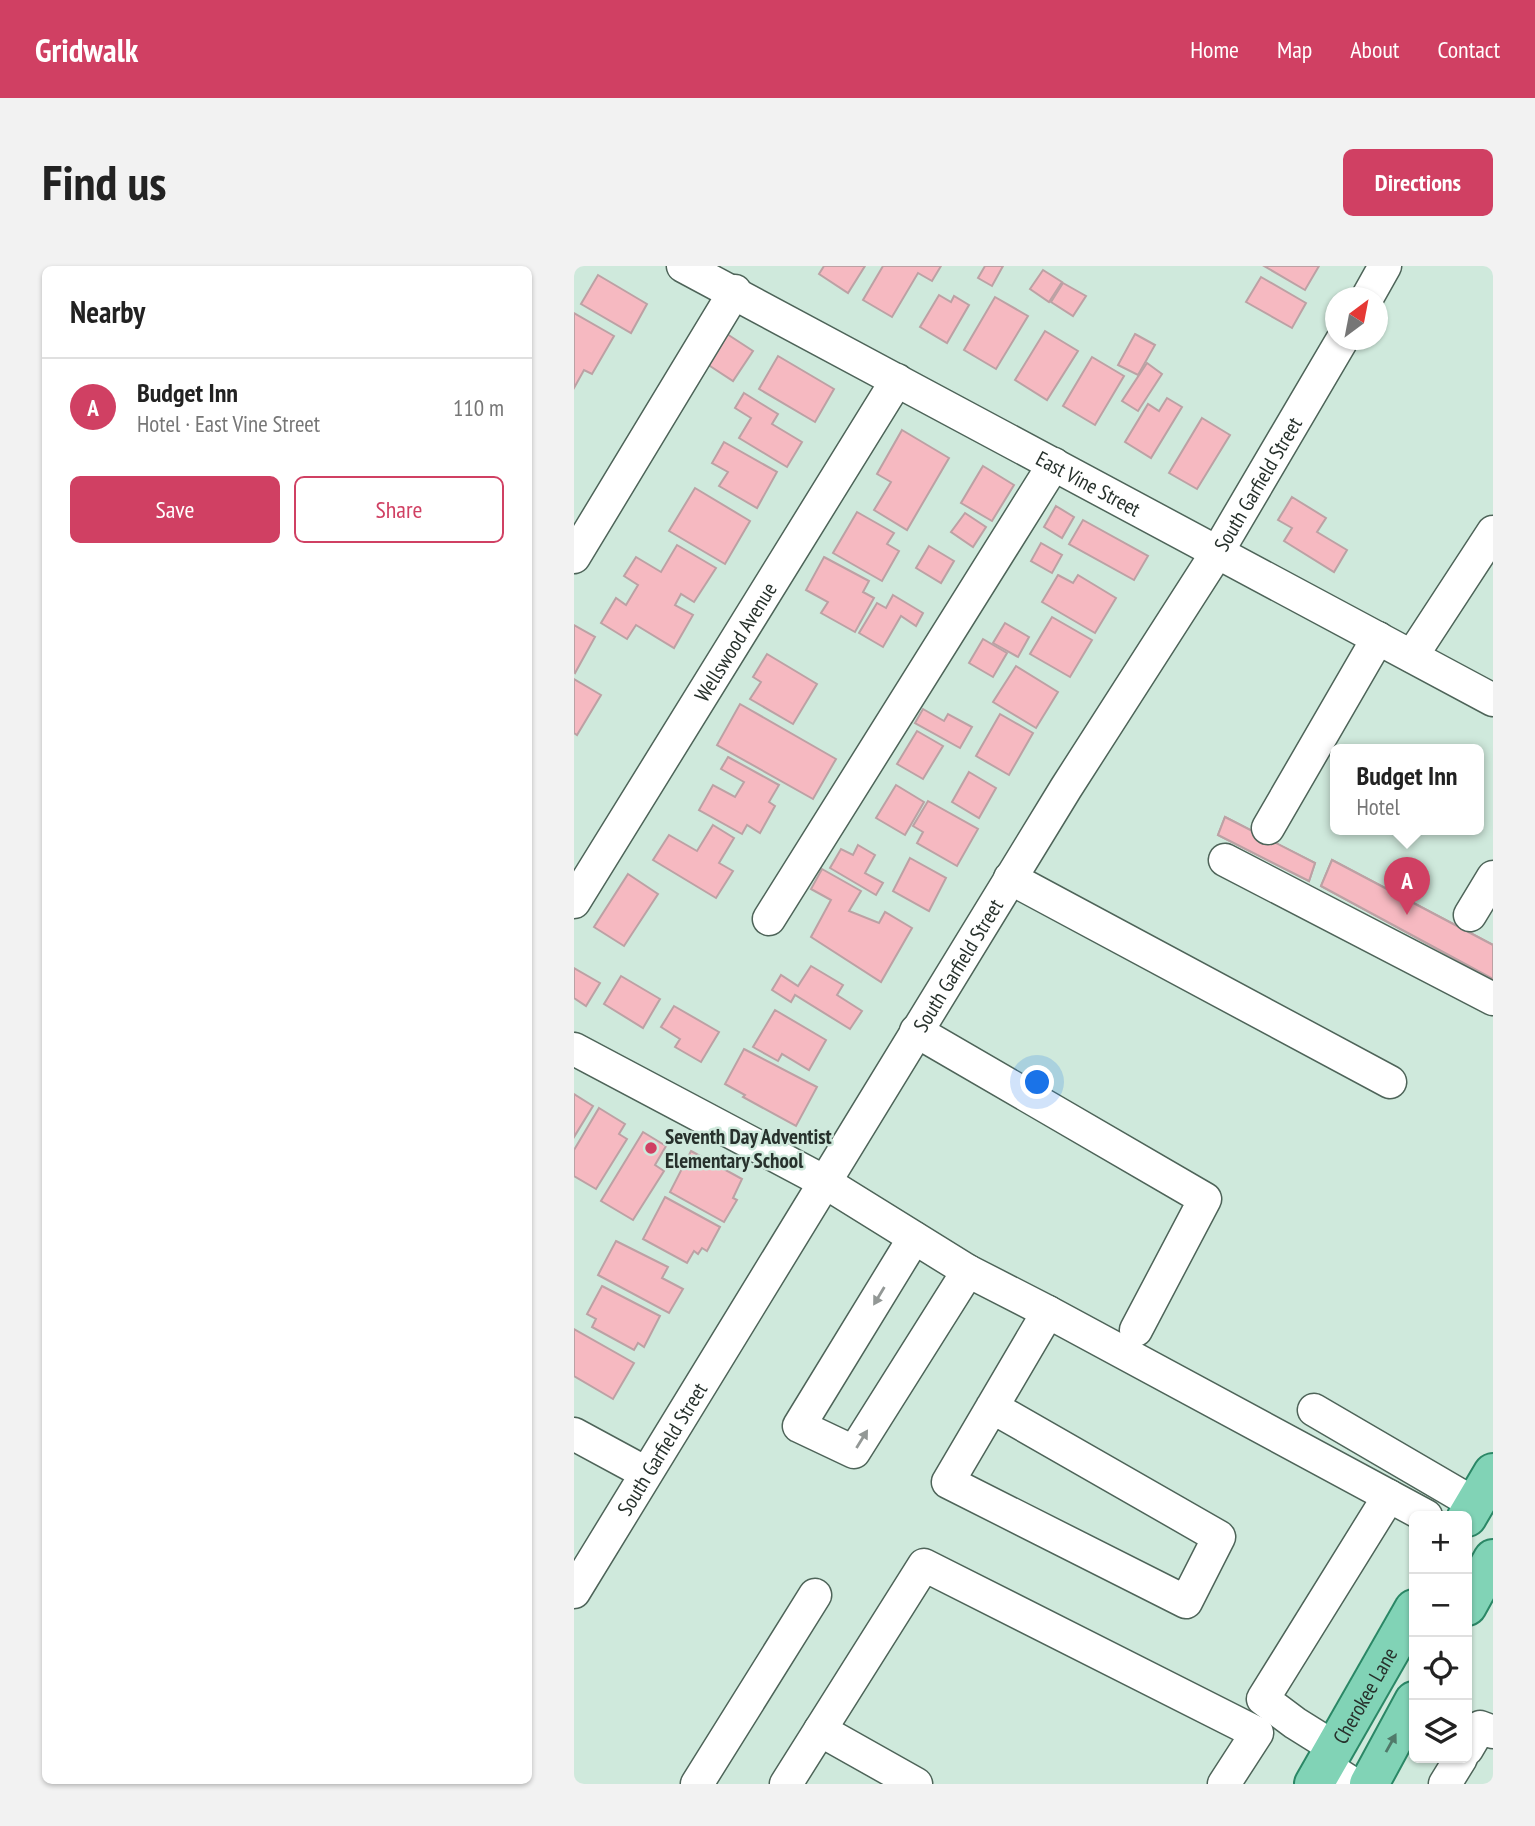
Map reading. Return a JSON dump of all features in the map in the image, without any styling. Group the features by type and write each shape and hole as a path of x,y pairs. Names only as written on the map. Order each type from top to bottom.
{"main road":[{"path":"1472,1597 1493,1559"},
{"name":"Cherokee Lane","path":"1332,1770 1409,1619"},
{"path":"1368,1784 1409,1710"}],"street":[{"name":"East Vine Street","path":"683,266 735,291 1493,700"},
{"path":"1373,287 1385,266"},
{"path":"574,557 735,291"},
{"name":"South Garfield Street","path":"574,1592 1010,878 1218,551 1336,350"},
{"name":"Wellswood Avenue","path":"574,902 897,380"},
{"path":"769,919 1054,464"},
{"path":"1412,656 1493,532"},
{"path":"1268,828 1378,638"},
{"path":"1225,860 1493,999"},
{"path":"1470,915 1493,877"},
{"path":"1010,878 1391,1082"},
{"path":"916,1031 1205,1199 1136,1330"},
{"path":"574,1049 823,1181 968,1271 1417,1511"},
{"path":"914,1238 799,1426 854,1452 968,1271"},
{"path":"992,1407 1219,1537 1185,1602 948,1482 992,1407 1048,1312"},
{"path":"1314,1410 1478,1498"},
{"path":"574,1434 646,1473"},
{"path":"1332,1770 1295,1723 1263,1699 1389,1496"},
{"path":"786,1784 924,1565 1256,1733 1224,1784"},
{"path":"697,1784 815,1595"},
{"path":"1472,1741 1480,1727 1493,1732"},
{"path":"820,1730 916,1784"},
{"path":"1445,1784 1458,1763"}],"building":[{"path":"824,266 865,266 848,293 819,274"},
{"path":"883,266 941,266 932,281 918,273 892,317 863,300"},
{"path":"985,266 1003,266 992,286 978,278"},
{"path":"1264,266 1319,266 1305,290"},
{"path":"1043,270 1062,282 1049,302 1030,289"},
{"path":"598,275 647,304 631,333 581,304"},
{"path":"1261,277 1306,303 1292,328 1246,302"},
{"path":"1063,283 1086,296 1073,316 1051,302"},
{"path":"939,295 951,302 954,296 969,305 947,343 920,327"},
{"path":"995,297 1028,316 996,369 964,350"},
{"path":"574,313 614,336 592,374 584,370 574,388"},
{"path":"1045,331 1078,351 1047,400 1015,380"},
{"path":"727,334 753,351 733,381 707,364"},
{"path":"1135,334 1155,345 1138,375 1118,365"},
{"path":"778,356 834,389 815,422 759,389"},
{"path":"1092,357 1124,376 1095,425 1063,406"},
{"path":"1147,363 1162,374 1138,411 1122,401"},
{"path":"744,393 778,414 772,424 802,442 787,467 739,438 751,418 735,408"},
{"path":"1167,398 1182,407 1151,458 1125,442 1148,404 1159,411"},
{"path":"1202,418 1230,435 1197,489 1169,473"},
{"path":"902,430 949,458 907,530 874,510 891,482 877,474"},
{"path":"724,442 777,472 757,508 719,486 728,472 712,463"},
{"path":"983,466 1014,485 992,521 961,503"},
{"path":"695,488 750,521 725,564 669,531"},
{"path":"1292,497 1326,518 1317,532 1347,550 1334,572 1284,541 1292,528 1278,520"},
{"path":"1056,506 1074,517 1062,538 1044,527"},
{"path":"857,512 894,533 887,544 899,551 882,581 833,553"},
{"path":"965,513 986,527 973,547 951,532"},
{"path":"1083,520 1148,556 1134,580 1069,544"},
{"path":"1041,543 1062,555 1052,573 1031,561"},
{"path":"677,545 716,568 694,602 681,594 675,605 693,615 674,648 636,625 627,639 601,623 616,598 626,605 638,585 624,576 636,557 661,572"},
{"path":"929,546 954,561 941,583 916,568"},
{"path":"824,557 869,581 863,592 874,598 855,632 821,613 828,602 806,590"},
{"path":"1058,575 1073,583 1078,575 1116,598 1095,633 1042,602"},
{"path":"893,595 923,613 916,626 901,616 883,647 859,633 877,603 886,608"},
{"path":"1052,617 1092,640 1070,677 1030,654"},
{"path":"1005,623 1029,637 1018,657 993,643"},
{"path":"574,625 595,637 575,673 574,672"},
{"path":"983,639 1007,653 993,677 969,663"},
{"path":"767,654 817,684 793,724 750,699 761,682 753,677"},
{"path":"1016,666 1058,692 1036,728 993,702"},
{"path":"574,679 601,695 577,735 574,733"},
{"path":"740,704 836,759 813,799 717,745"},
{"path":"923,709 944,721 948,714 972,727 960,748 915,723"},
{"path":"1000,714 1033,733 1009,775 976,756"},
{"path":"917,731 943,746 923,779 897,764"},
{"path":"728,757 779,785 769,802 775,806 760,833 747,825 742,834 699,810 713,785 735,797 744,782 721,769"},
{"path":"969,772 996,788 979,818 952,802"},
{"path":"896,785 924,802 905,835 876,818"},
{"path":"928,801 978,829 957,866 917,843 923,832 913,826"},
{"path":"1225,817 1315,863 1309,881 1218,835"},
{"path":"1225,817 1315,863 1309,881 1218,835"},
{"path":"713,825 734,838 719,863 733,871 716,898 653,860 669,835 697,851"},
{"path":"858,845 875,855 865,873 883,883 876,895 830,868 841,849 853,855"},
{"path":"910,858 946,878 929,911 893,891"},
{"path":"1332,860 1493,945 1493,979 1321,886"},
{"path":"1332,860 1493,945 1493,979 1321,886"},
{"path":"822,869 861,891 849,911 879,923 885,912 912,928 881,982 811,937 831,900 811,889"},
{"path":"628,874 658,894 624,946 594,927"},
{"path":"811,966 843,985 837,995 862,1011 850,1029 795,995 791,1002 772,990 781,975 798,986"},
{"path":"574,968 600,983 586,1006 574,998"},
{"path":"621,976 660,999 643,1028 604,1004"},
{"path":"674,1006 719,1032 701,1062 675,1047 680,1039 661,1027"},
{"path":"775,1010 826,1040 809,1070 782,1054 778,1061 753,1047"},
{"path":"744,1049 817,1087 796,1126 725,1084"},
{"path":"574,1094 593,1106 574,1137"},
{"path":"599,1108 625,1124 619,1134 627,1139 596,1189 574,1176 574,1150"},
{"path":"643,1132 666,1146 655,1165 664,1171 633,1220 601,1201"},
{"path":"691,1151 742,1179 733,1198 737,1200 724,1222 670,1192"},
{"path":"665,1197 720,1227 707,1251 702,1248 698,1254 694,1251 687,1263 643,1239"},
{"path":"616,1241 668,1267 662,1278 683,1289 669,1313 598,1275"},
{"path":"602,1286 660,1316 644,1347 638,1343 634,1350 592,1327 596,1319 587,1314"},
{"path":"574,1329 634,1363 613,1399 574,1376"}],"place":[{"name":"Budget Inn","path":"1407,915"},
{"name":"Seventh Day Adventist Elementary School","path":"651,1148"}]}
